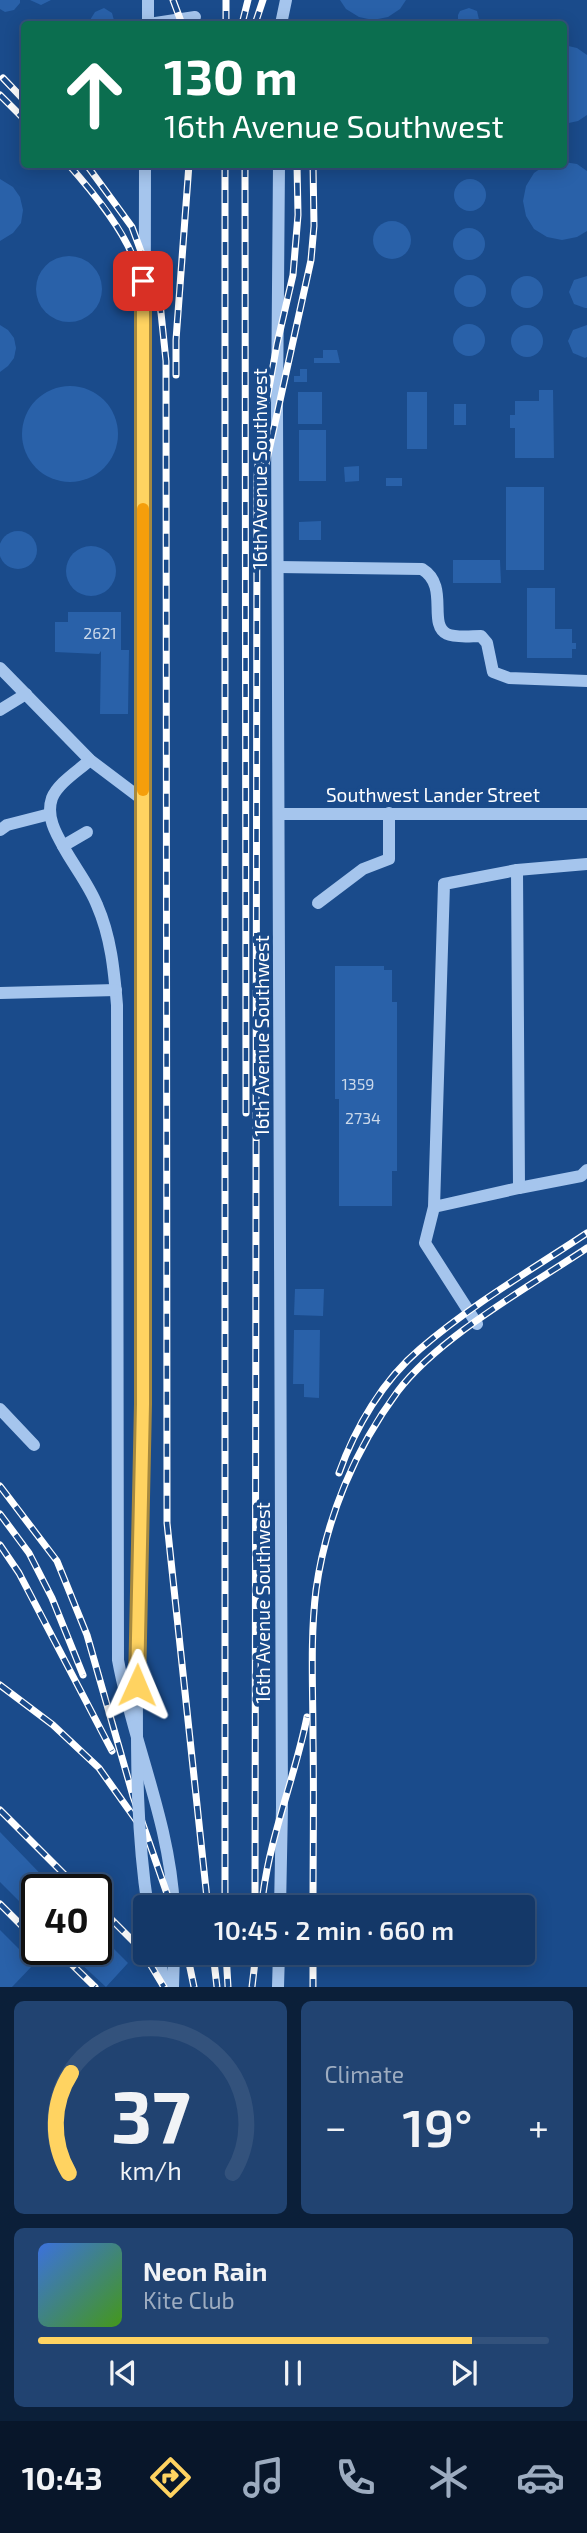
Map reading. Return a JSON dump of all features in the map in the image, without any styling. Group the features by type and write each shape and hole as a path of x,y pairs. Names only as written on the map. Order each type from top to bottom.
{"street":[{"path":"148,0 148,21"},
{"path":"282,21 286,0"},
{"path":"168,21 195,17"},
{"path":"145,168 143,1404 136,1793 146,1895"},
{"name":"16th Avenue Southwest","path":"279,168 280,1895"},
{"path":"278,567 422,569 430,574 437,587 440,629 448,635 481,636 486,643 493,672 509,678 587,681"},
{"path":"0,668 90,760 143,800"},
{"path":"0,710 26,694"},
{"path":"90,760 59,788 52,799 50,814 55,834 96,902 108,935 116,990 118,1660 124,1695 164,1832 173,1895"},
{"path":"318,903 363,869 389,859 389,813"},
{"path":"0,830 7,825 50,814"},
{"name":"Southwest Lander Street","path":"279,814 587,814"},
{"path":"63,846 87,832"},
{"path":"477,1324 425,1242 434,1207 444,884 517,870 587,864"},
{"path":"517,870 519,1188"},
{"path":"0,993 116,990"},
{"path":"434,1207 584,1173"},
{"path":"0,1409 34,1445"},
{"path":"160,1965 166,1987"},
{"path":"173,1987 174,1965"},
{"path":"278,1987 279,1965"}],"building":[{"path":"0,0 20,0 20,3 14,10 5,12 0,9"},
{"path":"30,0 51,0 41,5"},
{"path":"340,0 406,0 400,9 388,17 373,20 359,17 346,9"},
{"path":"104,8 112,13 114,21 90,21 95,12"},
{"path":"469,8 477,11 479,21 458,21 460,11"},
{"path":"567,46 577,48 587,55 587,115 567,123"},
{"path":"567,162 577,164 587,171 587,231 577,237 562,240 547,237 534,229 526,216 523,201 526,186 534,173 541,168 567,168"},
{"path":"0,179 13,187 20,197 23,210 21,223 13,233 0,241"},
{"path":"470,179 481,184 486,195 481,206 470,211 459,206 454,195 459,184"},
{"path":"392,221 405,227 411,240 405,253 392,259 379,253 373,240 379,227"},
{"path":"469,228 480,233 485,244 480,255 469,260 458,255 453,244 458,233"},
{"path":"69,256 82,259 92,266 99,276 102,289 99,302 92,312 82,319 69,322 56,319 46,312 39,302 36,289 39,276 46,266 56,259"},
{"path":"470,275 481,280 486,291 481,302 470,307 459,302 454,291 459,280"},
{"path":"527,276 538,281 543,292 538,303 527,308 516,303 511,292 516,281"},
{"path":"587,276 585,308 574,304 569,292 574,280"},
{"path":"469,324 480,329 485,340 480,351 469,356 458,351 453,340 458,329"},
{"path":"0,325 14,338 16,348 14,358 0,372"},
{"path":"527,325 538,330 543,341 538,352 527,357 516,352 511,341 516,330"},
{"path":"587,325 585,358 573,353 568,341 573,330"},
{"path":"323,350 337,350 340,363 314,363 314,358 323,358"},
{"path":"300,369 307,369 307,382 294,382 294,376 300,376"},
{"path":"70,386 88,390 104,400 114,416 118,434 114,452 104,468 88,478 70,482 52,478 36,468 26,452 22,434 26,416 36,400 52,390"},
{"path":"539,390 553,390 554,458 515,458 515,428 510,428 510,415 515,415 515,401 539,401"},
{"path":"298,392 322,392 322,424 298,424"},
{"path":"407,392 427,392 427,449 407,449"},
{"path":"454,404 466,404 466,425 454,425"},
{"path":"299,430 326,430 326,481 299,481"},
{"path":"359,466 359,481 345,482 344,467"},
{"path":"386,478 402,478 402,486 386,486"},
{"path":"506,487 544,487 544,570 506,570"},
{"path":"321,521 321,540 299,540 299,522"},
{"path":"18,531 32,536 37,550 32,564 18,569 4,564 -1,550 4,536"},
{"path":"91,546 109,553 116,571 109,589 91,596 73,589 66,571 73,553"},
{"path":"453,560 500,560 501,583 453,583"},
{"path":"527,588 555,588 555,629 572,629 572,643 576,643 576,649 572,649 572,658 527,658"},
{"path":"68,612 121,612 121,650 129,650 128,714 100,714 101,651 99,654 55,652 55,622 68,622"},
{"path":"335,966 384,966 384,970 392,970 392,1002 397,1002 397,1171 392,1171 392,1206 339,1206 339,1099 335,1099"},
{"path":"295,1289 324,1289 323,1316 294,1315"},
{"path":"294,1330 320,1330 319,1398 304,1397 304,1384 293,1384"},
{"path":"0,1832 41,1874 21,1874 21,1903 0,1882"},
{"path":"0,1930 21,1951 21,1965 33,1965 12,1987 0,1987"},
{"path":"112,1947 128,1963 106,1987 82,1965 112,1965"}],"railway":[{"path":"173,0 181,21"},
{"path":"226,0 226,21"},
{"path":"243,21 248,0"},
{"path":"256,21 263,0"},
{"path":"3,78 21,97"},
{"path":"0,95 21,116"},
{"path":"71,168 114,222 134,259"},
{"path":"89,168 132,227 160,303 166,361 167,1523 207,1895"},
{"path":"176,375 176,340 189,168"},
{"path":"225,168 225,1895"},
{"path":"245,168 246,1113"},
{"path":"255,1895 257,478 260,438 293,275 298,215 297,168"},
{"path":"266,464 311,260 314,226 313,168"},
{"path":"339,1473 362,1422 382,1390 407,1361 480,1303 587,1233"},
{"path":"313,1895 314,1608 327,1537 345,1485 368,1436 398,1391 416,1371 486,1313 587,1248"},
{"path":"0,1486 57,1561 87,1635 133,1796 167,1895"},
{"path":"0,1514 29,1553 52,1598 83,1675"},
{"path":"0,1545 19,1573 112,1751"},
{"path":"0,1685 53,1725 99,1768 136,1820"},
{"path":"263,1894 272,1849 307,1717"},
{"path":"0,1810 64,1874"},
{"path":"0,1904 21,1925"},
{"path":"112,1920 141,1949 164,1987"},
{"path":"72,1965 95,1987"},
{"path":"189,1965 194,1987"},
{"path":"214,1965 217,1987"},
{"path":"227,1965 228,1987"},
{"path":"252,1987 255,1965"},
{"path":"313,1965 313,1987"}],"slow traffic":[{"path":"143,509 143,790"}],"route":[{"path":"137,1685 143,1404 143,281"}]}
